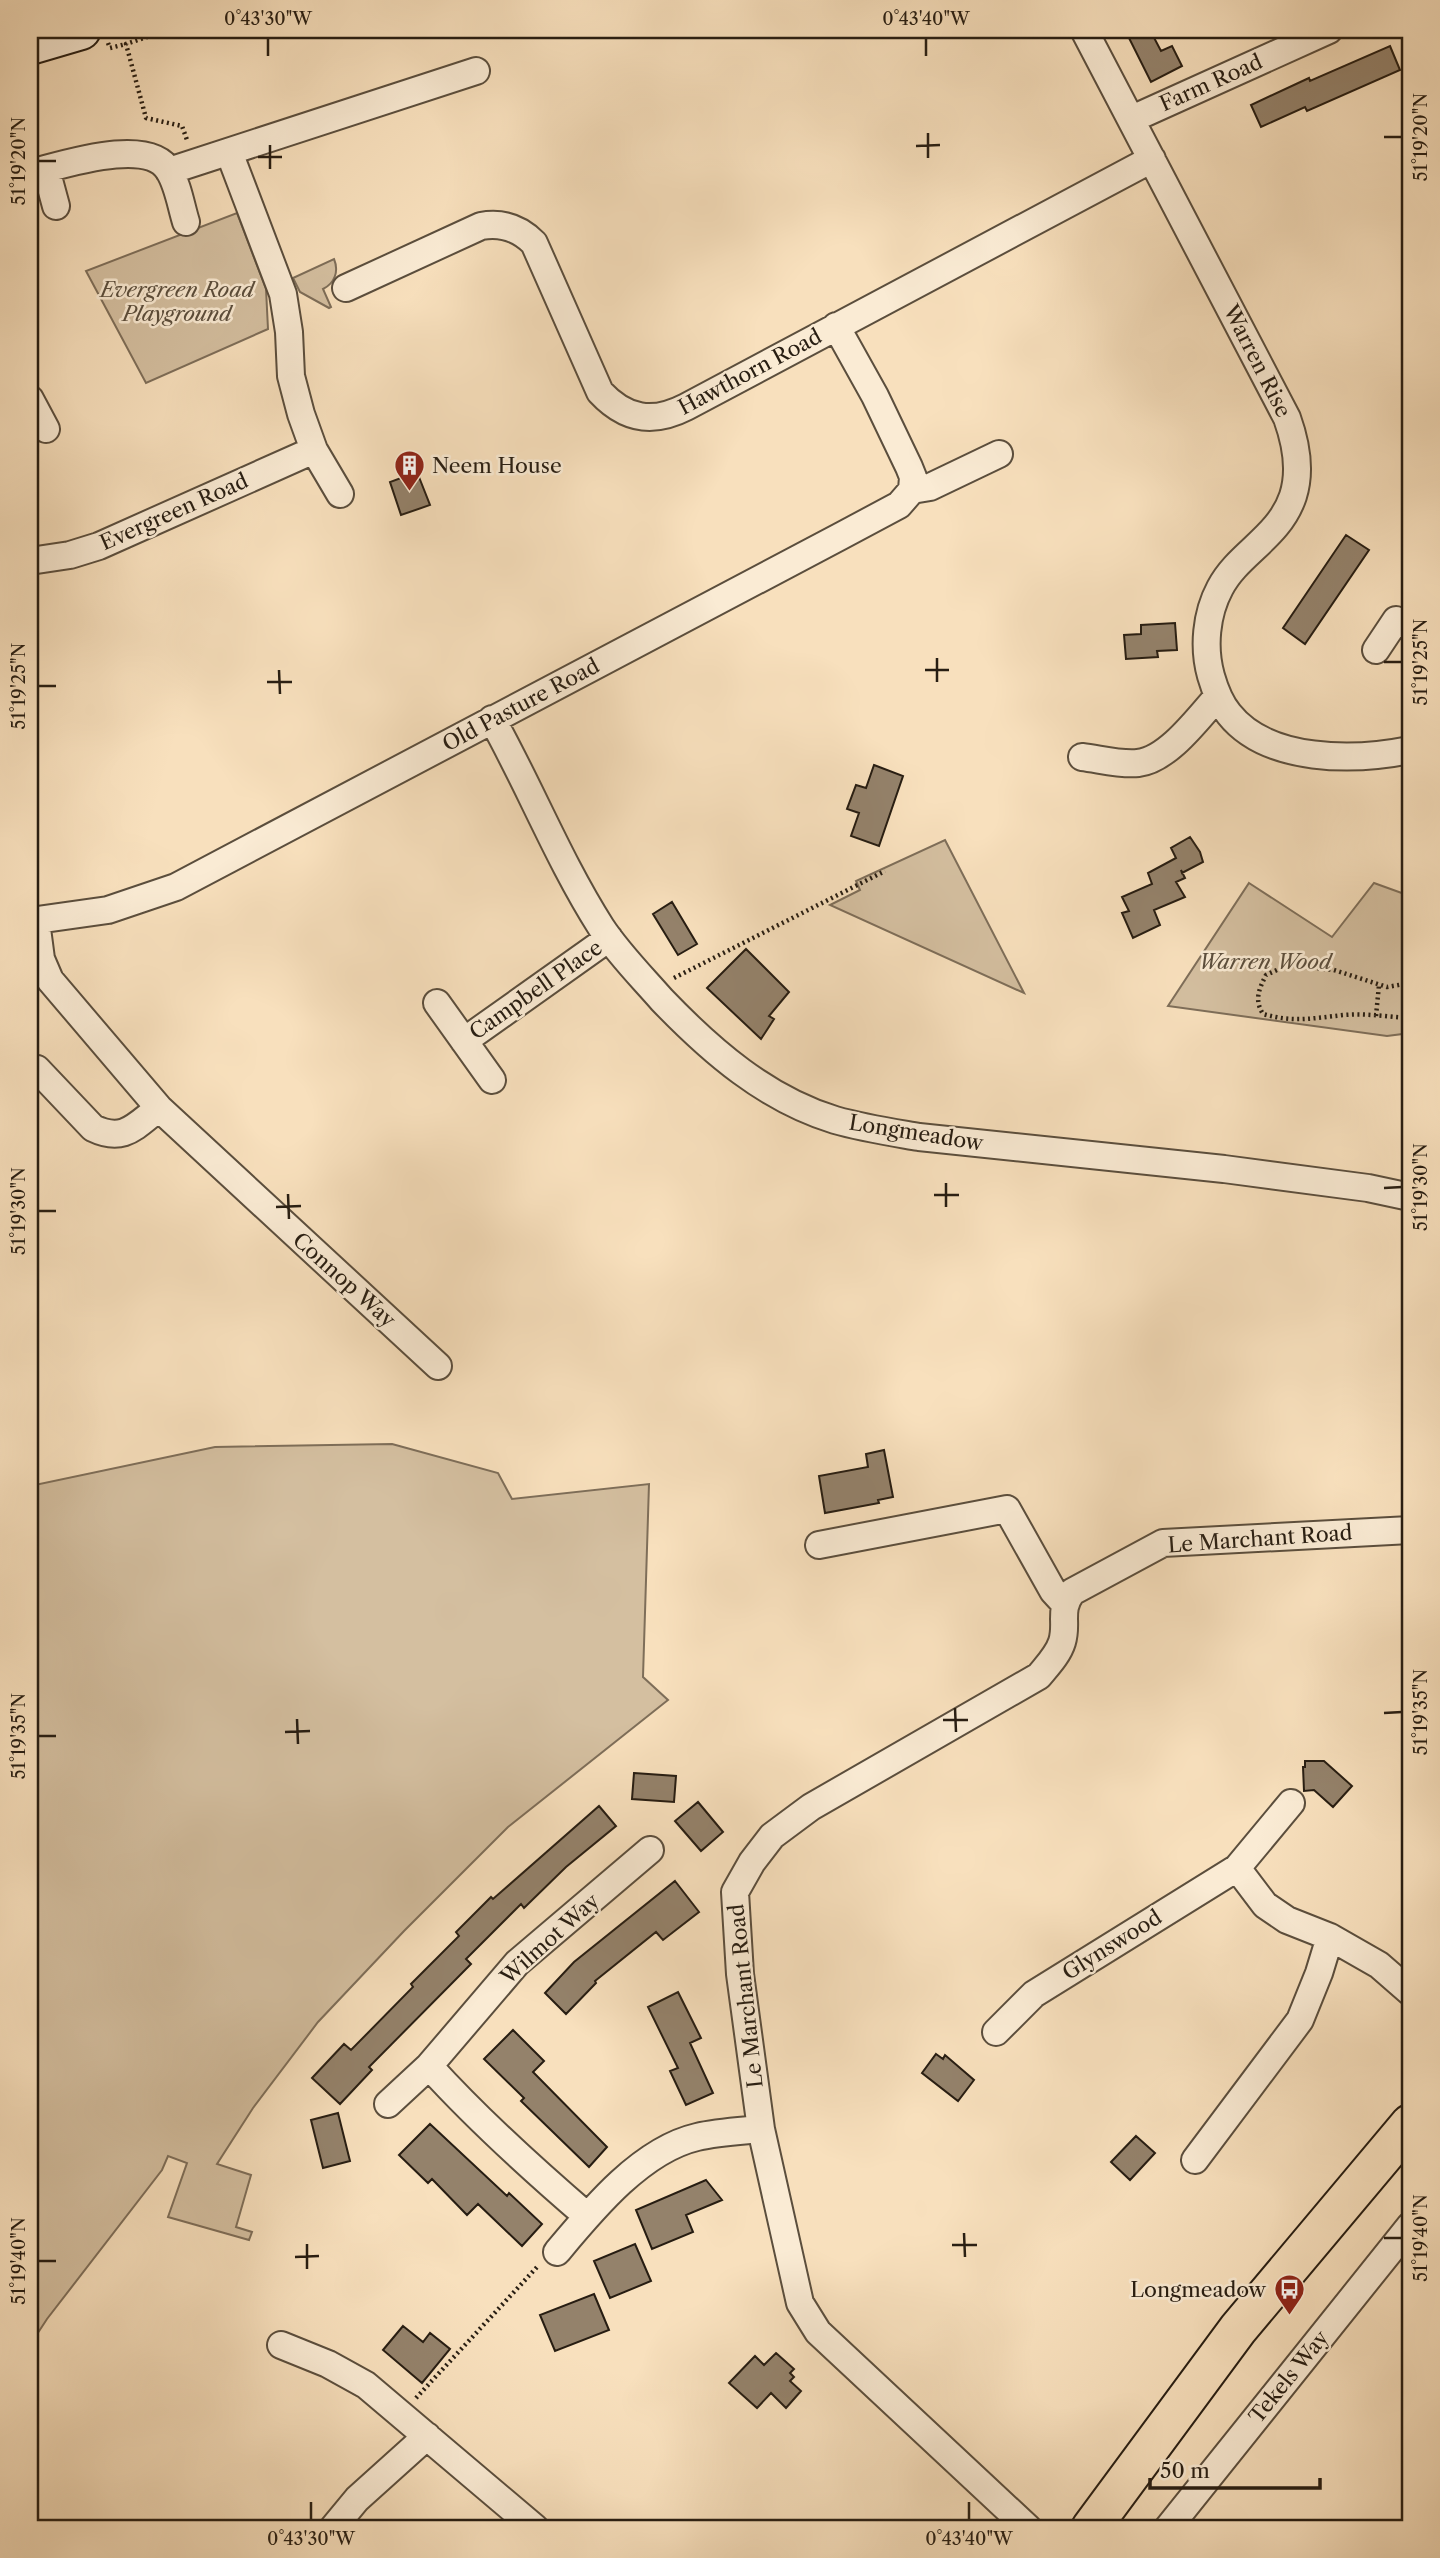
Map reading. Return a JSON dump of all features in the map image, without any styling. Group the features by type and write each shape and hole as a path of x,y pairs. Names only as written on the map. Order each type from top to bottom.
{"main road":[{"path":"30,45 94,37"},
{"path":"1091,2528 1238,2329 1410,2124"}],"street":[{"name":"Warren Rise","path":"1084,30 1292,432 1297,478 1289,506 1264,541 1230,574 1215,598 1206,642 1208,664 1218,696 1231,717 1240,725 1271,743 1297,751 1347,757 1410,750"},
{"name":"Farm Road","path":"1132,119 1329,30"},
{"path":"169,171 476,71"},
{"path":"229,152 284,295 289,332 290,376 314,450 340,494"},
{"path":"56,206 38,171 104,154 125,153 162,162 169,171 186,222"},
{"name":"Hawthorn Road","path":"346,288 481,226 502,224 520,231 534,243 600,392 620,408 646,418 676,412 1152,159"},
{"path":"836,326 875,396 909,467 914,483 912,490"},
{"path":"30,400 46,429"},
{"name":"Evergreen Road","path":"30,561 70,555 99,546 314,450"},
{"name":"Old Pasture Road","path":"33,921 108,910 176,887 891,510 912,490 930,487 999,454"},
{"path":"1376,650 1396,620 1410,627"},
{"path":"1082,757 1139,763 1159,754 1187,732 1218,696"},
{"name":"Longmeadow","path":"492,719 577,886 608,938 645,981 713,1050 773,1092 832,1119 864,1128 919,1137 1224,1169 1357,1186 1410,1197"},
{"name":"Connop Way","path":"33,921 41,959 50,980 159,1108 438,1366"},
{"name":"Campbell Place","path":"464,1041 608,938"},
{"name":"Campbell Place","path":"436,1003 492,1080"},
{"path":"37,1069 93,1128 108,1135 127,1132 159,1108"},
{"path":"819,1545 1007,1509 1053,1591 1064,1603"},
{"name":"Le Marchant Road","path":"1028,2528 818,2332 800,2303 761,2129 740,1973 735,1892 752,1862 772,1836 811,1807 1039,1676 1063,1641 1064,1603 1072,1592 1163,1543 1410,1530"},
{"name":"Glynswood","path":"996,2032 1034,1994 1237,1868 1291,1803"},
{"name":"Wilmot Way","path":"388,2104 429,2066 517,1964 652,1850"},
{"path":"1237,1868 1265,1905 1287,1920 1330,1937 1379,1965 1410,1992"},
{"path":"1195,2160 1300,2020 1330,1937"},
{"path":"429,2066 466,2107 587,2216"},
{"path":"557,2252 620,2180 675,2144 697,2136 761,2129"},
{"name":"Tekels Way","path":"1168,2528 1410,2226"},
{"path":"281,2345 328,2364 366,2385 536,2528"},
{"path":"333,2528 357,2499 427,2436"}],"path":[{"path":"94,37 110,48 146,37 145,32"},
{"path":"126,44 146,118 182,126 190,151"},
{"path":"664,983 885,871"},
{"path":"1410,983 1387,987 1334,970 1288,965 1266,975 1258,992 1258,1006 1263,1014 1272,1016 1304,1021 1347,1015 1410,1018"},
{"path":"1376,1016 1379,985"},
{"path":"400,2412 539,2265 557,2252"}],"green space":[{"name":"Evergreen Road Playground","path":"237,213 266,289 268,329 146,383 86,271"},
{"path":"334,259 335,276 323,289 331,307 329,308 300,292 293,278"},
{"path":"945,840 1024,993 830,905 860,890 856,881"},
{"name":"Warren Wood","path":"1249,883 1332,937 1374,883 1410,896 1410,1033 1387,1036 1168,1006"},
{"path":"392,1444 498,1473 512,1499 649,1484 643,1677 668,1700 508,1827 318,2022 253,2108 217,2164 251,2175 236,2227 252,2232 249,2240 168,2217 187,2163 168,2156 162,2170 30,2345 30,1486 215,1447"}],"building":[{"path":"1141,30 1150,30 1161,51 1172,46 1182,66 1151,82 1128,36"},
{"path":"1390,46 1400,70 1307,111 1305,107 1261,127 1251,105 1309,78 1310,81"},
{"name":"Neem House","path":"417,472 430,505 401,515 390,482"},
{"path":"1346,535 1369,550 1305,644 1283,628"},
{"path":"1175,623 1177,650 1157,651 1158,657 1126,659 1124,635 1141,634 1141,625"},
{"path":"874,765 903,776 879,846 851,836 859,813 847,809 856,785 866,788"},
{"path":"1190,837 1203,862 1182,873 1185,878 1176,882 1185,897 1154,910 1160,925 1133,938 1122,913 1129,911 1122,897 1152,884 1148,873 1176,858 1171,848"},
{"path":"672,902 697,944 678,955 653,914"},
{"path":"746,949 789,992 769,1016 774,1019 761,1039 707,988"},
{"path":"884,1450 893,1497 878,1500 879,1503 825,1513 819,1476 868,1467 866,1454"},
{"path":"1305,1761 1324,1761 1352,1786 1333,1807 1314,1790 1304,1791"},
{"path":"634,1773 676,1776 674,1802 632,1799"},
{"path":"698,1802 723,1832 701,1851 675,1821"},
{"path":"599,1806 616,1826 566,1867 524,1908 521,1904 466,1959 471,1964 369,2067 372,2070 340,2104 312,2078 344,2044 351,2050 413,1987 411,1984 459,1936 456,1932 491,1897 493,1899"},
{"path":"675,1881 699,1912 663,1940 656,1932 595,1981 566,2014 545,1993 574,1962"},
{"path":"678,1992 701,2038 690,2043 713,2093 686,2105 670,2071 678,2068 648,2007"},
{"path":"513,2030 544,2061 533,2072 607,2147 589,2167 521,2101 524,2098 484,2059"},
{"path":"936,2054 943,2059 945,2055 974,2080 958,2101 922,2073"},
{"path":"338,2113 350,2161 323,2168 311,2120"},
{"path":"430,2124 507,2196 509,2193 542,2224 522,2246 478,2204 467,2215 432,2179 428,2183 399,2155"},
{"path":"1136,2136 1155,2153 1130,2180 1111,2162"},
{"path":"706,2180 722,2200 686,2215 693,2232 652,2249 636,2210"},
{"path":"635,2244 651,2281 610,2298 594,2261"},
{"path":"594,2294 609,2330 555,2351 540,2315"},
{"path":"403,2326 423,2342 430,2333 450,2349 422,2383 383,2350"},
{"path":"776,2353 794,2369 790,2373 794,2377 790,2381 801,2391 786,2408 771,2393 757,2408 729,2383 755,2356 764,2365"}],"place":[{"name":"Neem House","path":"409,493"},
{"name":"Longmeadow","path":"1289,2317"}]}
